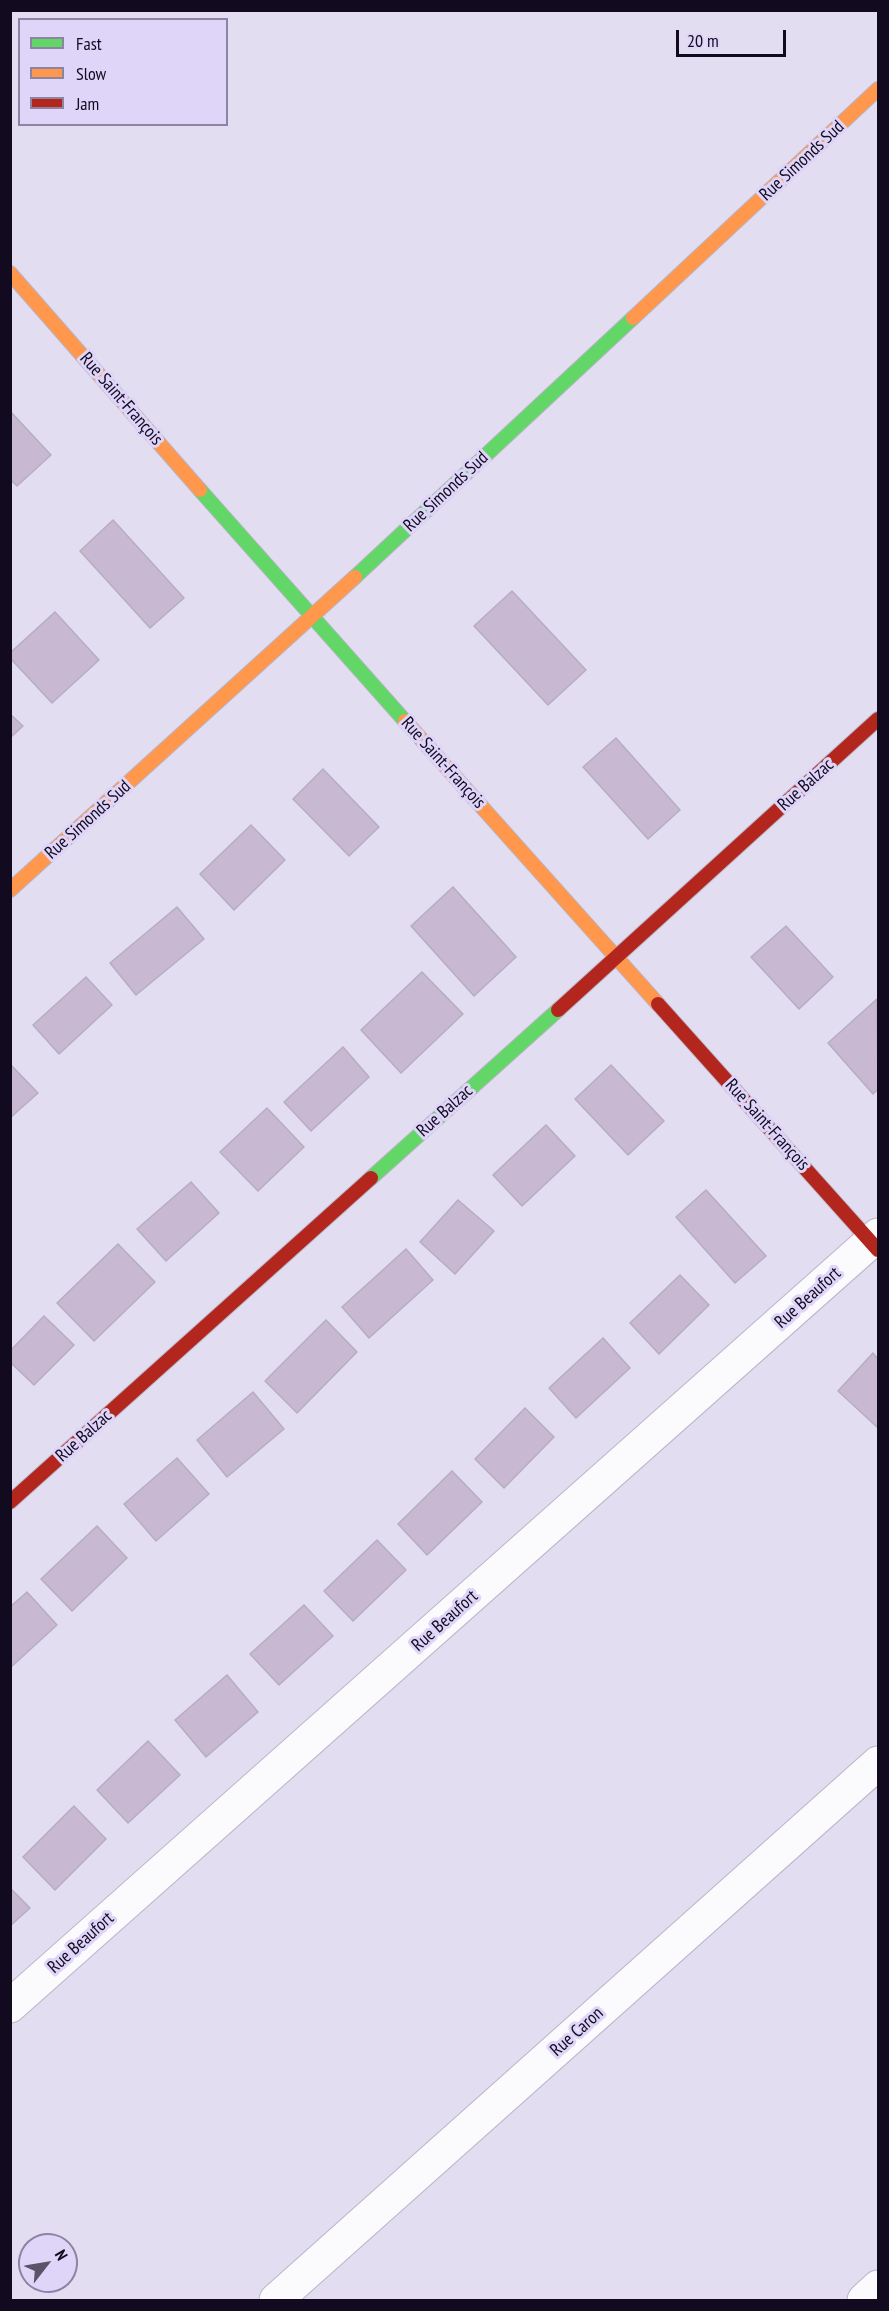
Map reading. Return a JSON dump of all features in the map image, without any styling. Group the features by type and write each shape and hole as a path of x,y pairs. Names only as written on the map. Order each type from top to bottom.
{"street":[{"name":"Rue Simonds Sud","path":"10,890 312,617 879,89"},
{"name":"Rue Saint-François","path":"10,273 312,617 616,957 876,1242"},
{"name":"Rue Balzac","path":"10,1502 879,719"},
{"name":"Rue Beaufort","path":"10,2006 876,1242"},
{"name":"Rue Caron","path":"276,2301 879,1762"},
{"path":"864,2301 879,2288"}],"building":[{"path":"10,411 51,455 17,486 10,479"},
{"path":"113,520 184,598 150,628 80,551"},
{"path":"512,591 586,670 548,705 474,626"},
{"path":"55,612 99,660 52,703 10,658 10,653"},
{"path":"10,714 23,726 10,738"},
{"path":"616,738 680,810 648,839 583,767"},
{"path":"323,769 379,827 349,856 293,799"},
{"path":"251,825 285,860 234,910 200,874"},
{"path":"453,887 516,957 474,996 411,926"},
{"path":"177,907 204,939 136,995 110,963"},
{"path":"786,926 833,977 799,1009 751,957"},
{"path":"422,972 463,1014 401,1073 361,1030"},
{"path":"86,977 112,1005 59,1054 33,1025"},
{"path":"877,999 878,1089 873,1094 828,1043"},
{"path":"343,1047 369,1077 311,1131 284,1102"},
{"path":"10,1064 38,1093 10,1118"},
{"path":"611,1065 664,1121 628,1155 575,1099"},
{"path":"267,1108 304,1147 258,1191 220,1152"},
{"path":"546,1125 575,1156 522,1206 493,1175"},
{"path":"191,1182 219,1213 166,1261 137,1229"},
{"path":"706,1190 766,1256 735,1283 676,1217"},
{"path":"458,1200 494,1231 455,1274 420,1242"},
{"path":"118,1244 155,1282 94,1341 57,1303"},
{"path":"406,1249 433,1280 369,1338 342,1307"},
{"path":"680,1275 709,1305 659,1354 630,1323"},
{"path":"44,1316 74,1345 34,1385 10,1362 10,1351"},
{"path":"326,1320 357,1352 297,1413 265,1381"},
{"path":"603,1338 630,1368 576,1418 549,1388"},
{"path":"873,1353 878,1359 878,1428 838,1391"},
{"path":"253,1392 284,1429 227,1477 197,1440"},
{"path":"525,1408 554,1437 504,1488 475,1459"},
{"path":"177,1458 209,1494 156,1541 124,1504"},
{"path":"452,1471 482,1502 427,1555 398,1524"},
{"path":"97,1526 127,1558 72,1611 41,1579"},
{"path":"377,1540 406,1570 353,1621 324,1591"},
{"path":"27,1592 57,1625 10,1668 10,1607"},
{"path":"304,1605 333,1636 279,1685 250,1654"},
{"path":"227,1675 258,1712 206,1757 175,1720"},
{"path":"148,1741 180,1775 128,1823 97,1790"},
{"path":"74,1806 106,1839 55,1890 23,1857"},
{"path":"10,1888 30,1908 10,1926"}],"traffic: fast":[{"path":"355,577 633,318"},
{"path":"200,490 405,721"},
{"path":"371,1178 558,1010"}],"traffic: slow":[{"path":"633,318 878,89"},
{"path":"10,273 200,490"},
{"path":"10,890 355,577"},
{"path":"405,721 658,1004"}],"traffic: jam":[{"path":"558,1010 878,719"},
{"path":"658,1004 878,1250"},
{"path":"10,1502 371,1178"}]}
